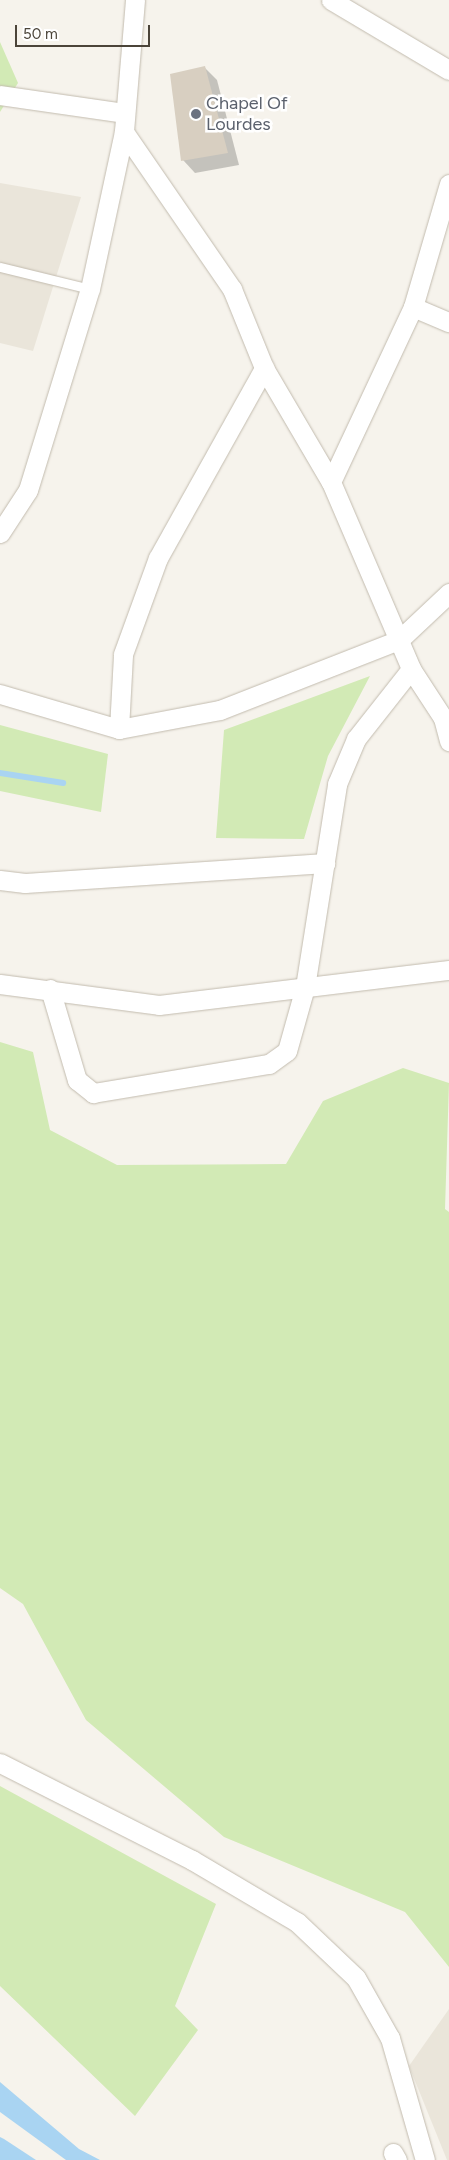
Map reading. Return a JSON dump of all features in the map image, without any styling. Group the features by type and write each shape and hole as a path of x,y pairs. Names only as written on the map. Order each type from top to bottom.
{"street":[{"path":"0,533 28,490 90,289 124,123 135,0"},
{"path":"342,2 449,70"},
{"path":"0,94 124,123 232,289 264,368 331,482 411,668 446,720 449,741"},
{"path":"331,482 413,307 449,184"},
{"path":"413,307 449,322"},
{"path":"118,729 123,654 158,558 264,368"},
{"path":"0,694 118,729 220,710 399,640 449,592"},
{"path":"50,989 77,1080 93,1093 269,1064 287,1051 305,987 337,784 356,739 411,668"},
{"path":"0,880 25,884 325,863"},
{"path":"0,984 50,989 159,1005 449,970"},
{"path":"0,1763 192,1860 297,1922 356,1978 390,2038 425,2160"}],"lane":[{"path":"0,268 90,289"}],"shaded area":[{"path":"0,183 81,197 33,351 0,343"},
{"path":"449,2009 449,2160 447,2160 409,2066"}],"green space":[{"path":"0,42 18,83 0,112"},
{"path":"370,676 328,756 304,839 216,838 224,730"},
{"path":"0,725 108,754 101,812 0,791"},
{"path":"0,1042 33,1052 50,1130 117,1165 286,1164 323,1101 403,1068 449,1083 445,1209 449,1212 449,1967 405,1912 224,1837 86,1720 23,1604 0,1588"},
{"path":"0,1786 216,1904 175,2006 198,2030 135,2116 0,1986"}],"water":[{"path":"0,2082 79,2149 100,2160 66,2160 0,2112"},
{"path":"0,2137 4,2139 36,2160 0,2160"}],"building":[{"name":"Chapel Of Lourdes","path":"205,66 228,153 181,161 170,74"}],"waterway":[{"path":"0,773 63,783"}],"place":[{"name":"Chapel Of Lourdes","path":"196,114"}]}
